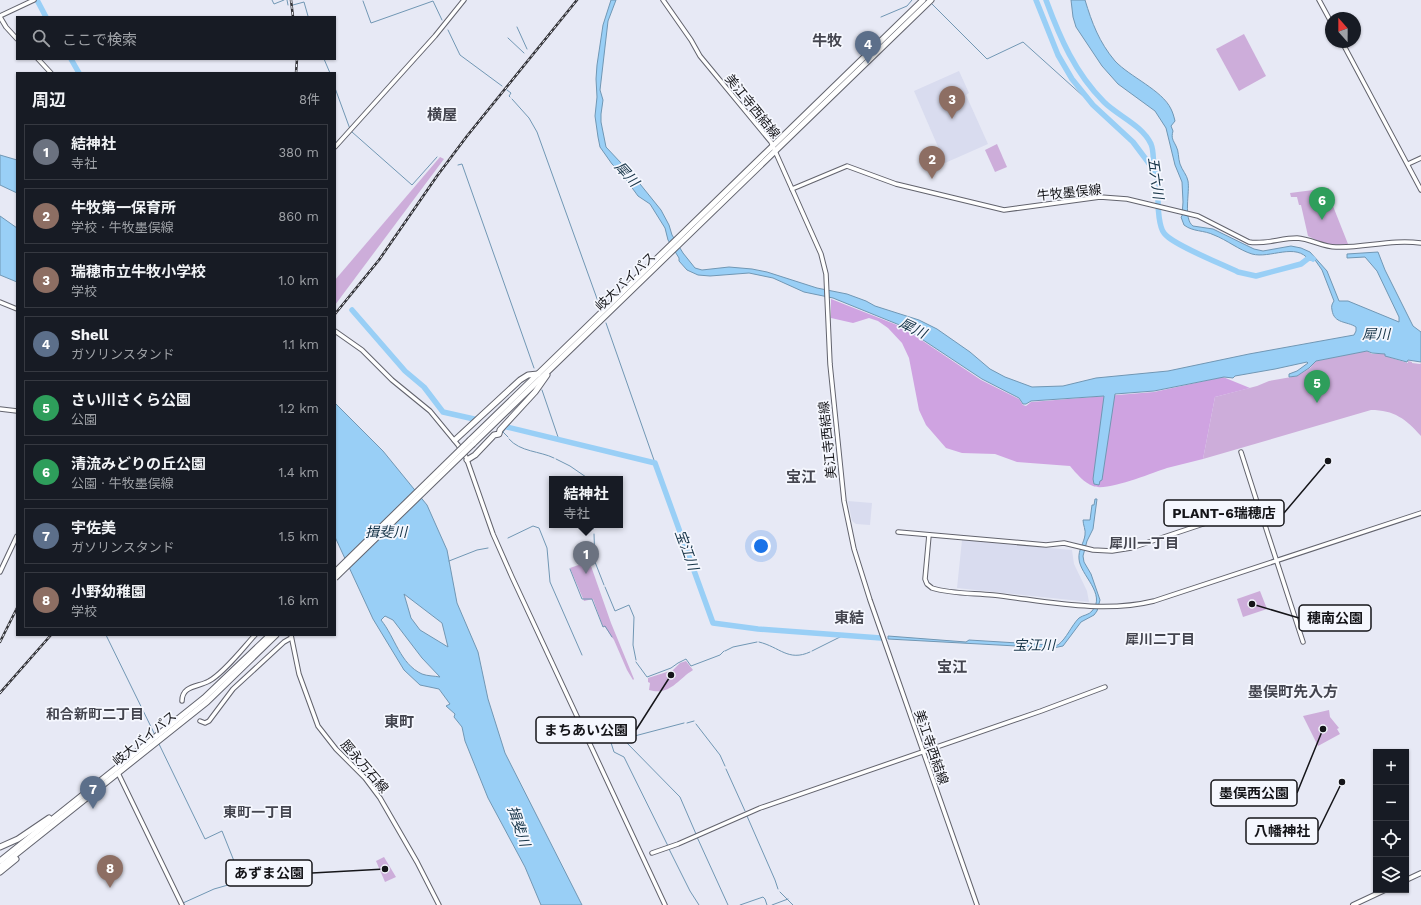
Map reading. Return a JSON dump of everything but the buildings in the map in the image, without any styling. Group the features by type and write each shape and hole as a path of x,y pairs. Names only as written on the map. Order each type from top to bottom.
{"highway":[{"name":"岐大バイパス","path":"774,149 923,0"},
{"name":"岐大バイパス","path":"336,577 538,374 931,0"},
{"name":"岐大バイパス","path":"336,571 471,442 547,372 656,263"},
{"path":"467,460 475,455 494,435 499,434 500,430 535,392 546,377 547,372"},
{"path":"455,440 520,380 528,375 538,374"},
{"name":"岐大バイパス","path":"0,861 204,698 269,636"},
{"name":"岐大バイパス","path":"0,867 207,702 275,636"},
{"path":"0,872 87,801 87,798"},
{"path":"0,847 18,839 69,804 73,803"}],"main road":[{"path":"1409,879 1421,873"},
{"path":"1353,905 1379,893"}],"street":[{"path":"16,38 6,27 0,17 33,0"},
{"path":"336,147 435,36 464,0"},
{"name":"美江寺西結線","path":"663,0 691,40 700,56 757,124 774,149 821,254 826,274 832,392 844,500 854,549 864,582 977,905"},
{"path":"1319,0 1326,12"},
{"path":"1345,48 1421,190"},
{"path":"39,60 50,72"},
{"path":"1408,164 1421,158"},
{"name":"牛牧墨俣線","path":"792,189 848,166 896,184 1004,210 1100,197 1154,205 1198,216 1249,242 1264,243 1278,239 1297,238 1312,240 1334,247 1402,241 1421,243"},
{"path":"0,302 16,310"},
{"path":"336,333 362,350 392,380 426,407 455,440 467,460 493,534 512,577 665,905"},
{"path":"0,409 16,411"},
{"path":"1241,452 1257,502 1257,507 1260,510 1303,642"},
{"path":"898,532 1039,544 1064,543 1112,552 1257,507"},
{"path":"929,535 925,579 927,584 932,588 1102,607 1131,606 1154,601 1421,513"},
{"path":"0,572 16,538"},
{"path":"182,701 185,691 189,688 210,681 254,636"},
{"path":"200,721 205,723 209,721 232,689 291,637"},
{"name":"脛永万石線","path":"291,637 298,674 318,726 336,749 365,778 380,798 417,862 439,905"},
{"path":"652,853 678,844 760,808 1033,714 1105,687"},
{"path":"118,773 182,905"}],"shaded area":[{"path":"1244,34 1266,76 1239,91 1216,49"},
{"path":"959,71 969,93 966,95 988,144 945,163 914,91"},
{"path":"997,144 1007,167 995,172 985,150"},
{"path":"440,157 444,159 336,304 336,279"},
{"path":"1329,188 1329,196 1348,244 1328,246 1308,236 1301,205 1299,205 1297,197 1291,197 1290,193"},
{"path":"831,299 902,327 981,380 1019,399 1023,405 1026,406 1031,402 1154,392 1223,377 1250,388 1215,397 1203,459 1167,468 1118,484 1099,487 1093,486 1083,480 1070,466 1017,462 995,454 962,453 946,448 926,425 919,410 909,358 902,343 888,328 878,321 869,318 853,323 831,318"},
{"path":"1367,351 1372,354 1385,354 1385,356 1408,363 1408,361 1412,363 1421,363 1421,436 1405,420 1393,414 1379,410 1371,410 1203,459 1215,397 1257,386 1269,381 1297,376 1310,368 1316,361"},
{"path":"848,501 872,503 870,525 856,524 852,521"},
{"path":"962,540 1072,550 1074,564 1087,591 1089,602 957,588"},
{"path":"587,562 591,566 611,623 634,679 633,680 614,640 605,627 603,627 593,599 584,601 570,568"},
{"path":"1260,591 1267,609 1243,617 1237,599"},
{"path":"686,661 693,670 673,686 662,691 649,690 650,683 648,682 648,678 673,670 680,663"},
{"path":"1329,710 1330,717 1339,728 1337,729 1340,734 1318,746 1303,716"},
{"path":"384,857 396,877 385,882 376,861"}],"water":[{"name":"犀川","path":"611,0 616,0 608,21 600,90 603,100 601,122 606,147 636,179 661,210 669,225 672,235 683,253 695,268 702,270 729,267 752,269 767,272 817,288 847,294 875,306 919,320 937,329 970,352 990,369 1005,377 1032,387 1063,386 1096,378 1168,371 1249,354 1354,335 1356,327 1341,322 1333,315 1332,304 1334,301 1322,270 1315,260 1309,260 1304,255 1297,252 1282,252 1267,255 1252,254 1214,235 1191,229 1184,225 1181,217 1183,202 1182,182 1175,165 1166,128 1155,111 1118,84 1102,66 1076,27 1071,0 1085,0 1090,17 1109,54 1121,67 1161,96 1171,109 1175,121 1171,126 1173,131 1172,137 1178,150 1180,164 1188,181 1188,218 1190,223 1193,226 1213,229 1254,249 1263,251 1291,246 1310,252 1327,271 1339,301 1348,301 1399,322 1399,317 1377,271 1365,257 1347,258 1347,254 1378,252 1385,270 1413,326 1421,332 1421,362 1408,360 1407,362 1385,356 1385,354 1367,351 1316,361 1297,376 1289,377 1289,374 1297,371 1308,363 1307,362 1235,376 1233,378 1224,377 1154,391 1115,394 1102,480 1100,481 1099,485 1094,484 1093,479 1104,396 1031,401 1023,404 1019,398 982,379 902,326 833,298 804,292 773,278 749,273 710,276 698,275 687,270 679,261 679,258 668,240 665,228 650,204 638,196 600,147 595,116 597,97 597,65 603,25"},
{"path":"0,155 16,160 16,193 0,185"},
{"path":"0,216 16,227 16,282 0,275"},
{"name":"揖斐川","path":"336,404 383,451 427,505 447,550 457,603 478,652 488,699 505,753 582,905 541,905 525,867 488,798 465,741 462,727 454,717 455,714 446,706 450,704 439,689 420,685 404,670 373,619 336,539","holes":["404,594 442,623 448,647 420,630 411,618","385,616 393,620 422,658 440,677 422,674 414,670 408,664 398,650 381,620"]},
{"name":"宝江川","path":"1095,499 1097,499 1093,529 1087,541 1083,556 1084,562 1091,574 1100,600 1097,611 1094,615 1081,622 1063,646 1053,648 888,639 888,636 966,642 969,640 1058,645 1079,618 1091,612 1096,605 1095,591 1080,565 1079,559 1080,550 1085,535 1083,520 1090,520 1092,505 1094,505"}],"waterway":[{"path":"37,0 45,16"},
{"path":"272,0 274,4 284,0"},
{"path":"287,0 288,5"},
{"path":"881,17 907,6 912,0"},
{"path":"1036,0 1058,55 1072,79 1093,105 1133,142 1154,170"},
{"name":"五六川","path":"1046,0 1069,54 1085,79 1104,102 1142,131 1151,144 1154,168 1160,189 1158,201 1160,222 1162,230 1169,238 1238,272 1256,276 1301,264 1310,257 1313,259"},
{"path":"363,1 371,23 433,1 442,20"},
{"path":"293,5 304,2 308,16"},
{"path":"931,3 987,59 1023,42 1083,96 1085,95"},
{"path":"517,27 527,49"},
{"path":"448,30 460,55 502,86"},
{"path":"508,38 524,53"},
{"path":"72,60 78,72"},
{"path":"324,60 330,72"},
{"path":"507,90 511,93 509,96 510,97"},
{"path":"336,91 350,129"},
{"path":"512,99 529,118 537,132 600,307"},
{"path":"352,132 412,185 437,157"},
{"path":"458,165 462,164 534,368"},
{"path":"352,310 405,371 424,387 443,412 474,419"},
{"path":"606,323 655,463"},
{"path":"542,390 558,439"},
{"path":"507,427 503,432 508,437"},
{"name":"宝江川","path":"507,427 655,463 713,623 758,629 881,638"},
{"path":"509,439 524,449 554,458"},
{"path":"556,459 585,476"},
{"path":"508,538 533,526 539,528 547,548 550,582 582,655"},
{"path":"594,534 595,562 604,585"},
{"path":"449,561 477,550 488,548"},
{"path":"570,569 582,599 592,599 603,627 605,626 612,637"},
{"path":"605,587 615,611 629,605 634,617 633,645 636,660"},
{"path":"106,636 155,735"},
{"path":"812,651 842,636"},
{"path":"725,651 733,647 757,642"},
{"path":"759,642 790,655 802,655 810,652"},
{"path":"636,662 647,677 671,668 686,659 691,666 720,655 724,651"},
{"path":"687,723 694,721"},
{"path":"627,738 684,723"},
{"path":"605,724 614,752 624,757 668,846"},
{"path":"696,724 720,755 725,766"},
{"path":"626,742 680,797 696,834"},
{"path":"159,744 205,839 222,831 242,881 214,889 183,903"},
{"path":"726,769 745,811"},
{"path":"747,816 778,889"},
{"path":"697,837 728,905"},
{"path":"669,849 690,891 699,905"},
{"path":"780,892 793,905"},
{"path":"740,905 763,897 767,905"},
{"path":"772,905 788,899"}],"railway":[{"path":"291,0 293,16"},
{"path":"336,313 379,260 437,176 467,136 577,0"},
{"path":"296,72 297,60"},
{"path":"0,642 16,610"},
{"path":"0,693 50,636"}],"place":[{"name":"Shell","path":"868,64"},
{"name":"瑞穂市立牛牧小学校","path":"952,119"},
{"name":"牛牧第一保育所","path":"932,179"},
{"name":"清流みどりの丘公園","path":"1322,220"},
{"name":"さい川さくら公園","path":"1317,403"},
{"name":"PLANT-6瑞穂店","path":"1328,461"},
{"name":"結神社","path":"586,574"},
{"name":"穂南公園","path":"1252,604"},
{"name":"まちあい公園","path":"671,675"},
{"name":"墨俣西公園","path":"1323,729"},
{"name":"八幡神社","path":"1342,782"},
{"name":"宇佐美","path":"93,809"},
{"name":"あずま公園","path":"385,869"},
{"name":"小野幼稚園","path":"110,888"}],"district":[{"name":"牛牧","path":"827,41"},
{"name":"横屋","path":"442,115"},
{"name":"宝江","path":"801,477"},
{"name":"犀川一丁目","path":"1144,543"},
{"name":"東結","path":"849,618"},
{"name":"犀川二丁目","path":"1160,639"},
{"name":"宝江","path":"952,667"},
{"name":"墨俣町先入方","path":"1293,692"},
{"name":"和合新町二丁目","path":"95,714"},
{"name":"東町","path":"399,722"},
{"name":"東町一丁目","path":"258,812"}]}
